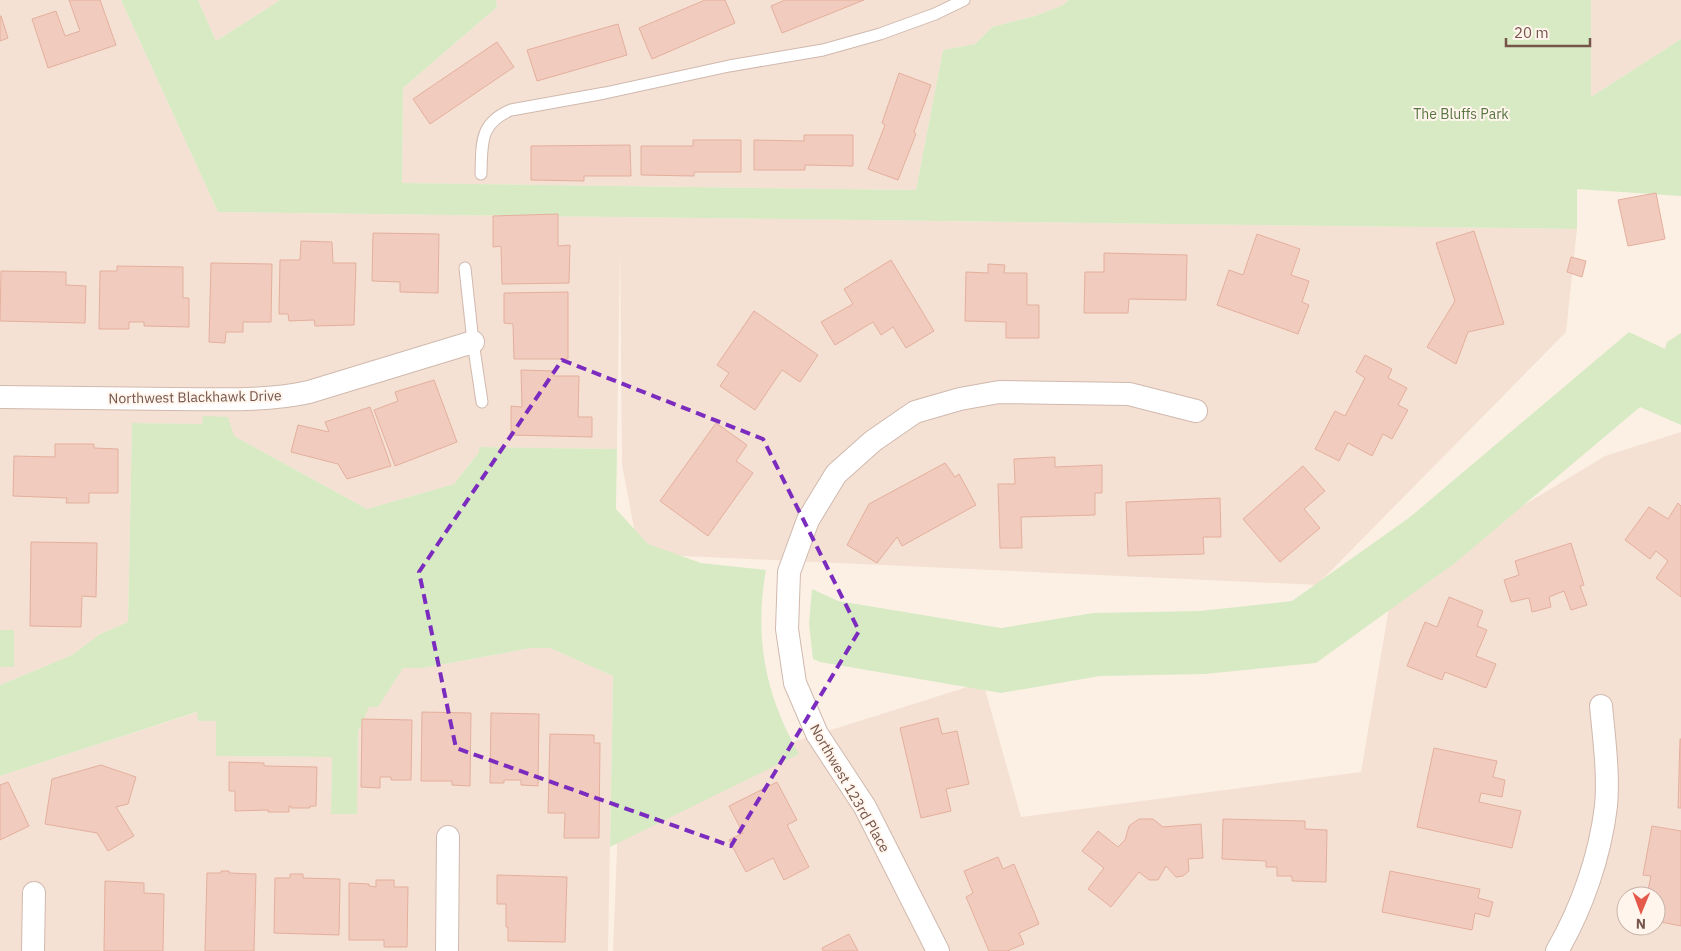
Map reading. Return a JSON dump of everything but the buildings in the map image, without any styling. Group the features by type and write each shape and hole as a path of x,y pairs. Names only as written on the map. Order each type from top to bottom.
{"street":[{"name":"Northwest Blackhawk Drive","path":"0,397 209,399 286,397 309,392 473,342"},
{"name":"Northwest 123rd Place","path":"938,951 865,807 817,734 795,683 786,629 790,572 808,520 836,474 873,441 916,412 960,399 999,392 1129,394 1196,411"},
{"path":"1557,951 1592,874 1606,805 1606,758 1601,706"},
{"path":"447,951 448,836"},
{"path":"33,951 34,893"}],"lane":[{"path":"481,174 482,143 487,126 498,115 511,110 605,93 729,66 823,50 935,14 964,0"},
{"path":"465,268 482,402"}],"highlighted area":[{"path":"562,360 763,439 859,631 731,846 456,748 419,572"}],"shaded area":[{"path":"0,0 121,0 218,212 1577,229 1566,332 1317,585 639,554 622,465 620,248 617,449 479,447 479,452 454,484 367,509 203,417 203,424 132,423 128,622 100,634 72,655 0,685"},
{"path":"198,0 280,0 216,41"},
{"path":"496,0 1069,0 1061,6 1035,16 992,27 975,44 943,50 916,190 402,183 403,88 497,7"},
{"path":"1591,0 1681,0 1681,39 1591,97"},
{"path":"1681,432 1681,951 613,951 619,797 983,682 1021,817 1361,772 1393,584 1605,456"},
{"path":"531,648 550,648 613,676 608,951 0,951 0,776 198,712 216,721 216,756 332,757 331,813 356,814 358,732 369,706 378,706 403,668 423,668"}],"green space":[{"name":"The Bluffs Park","path":"121,0 198,0 216,41 280,0 496,0 497,7 403,88 402,183 916,190 943,50 975,44 992,27 1035,16 1061,6 1069,0 1591,0 1591,97 1681,39 1681,196 1577,189 1577,229 218,212"},
{"path":"1629,332 1665,349 1667,342 1681,333 1681,425 1640,407 1455,563 1316,663 1205,674 1100,676 1001,693 820,662 813,659 809,624 812,589 838,601 1001,628 1093,613 1200,611 1292,601 1410,517"},
{"path":"203,416 228,417 234,436 367,509 454,484 479,452 479,447 617,449 616,509 648,544 701,563 766,570 761,619 765,665 770,688 778,710 799,754 610,847 613,676 550,648 531,648 423,668 403,668 378,707 369,707 358,732 357,814 331,814 332,757 216,756 216,721 198,721 197,712 0,776 0,685 72,655 100,634 128,622 132,423 202,424"},
{"path":"0,630 14,630 14,667 0,667"}]}
